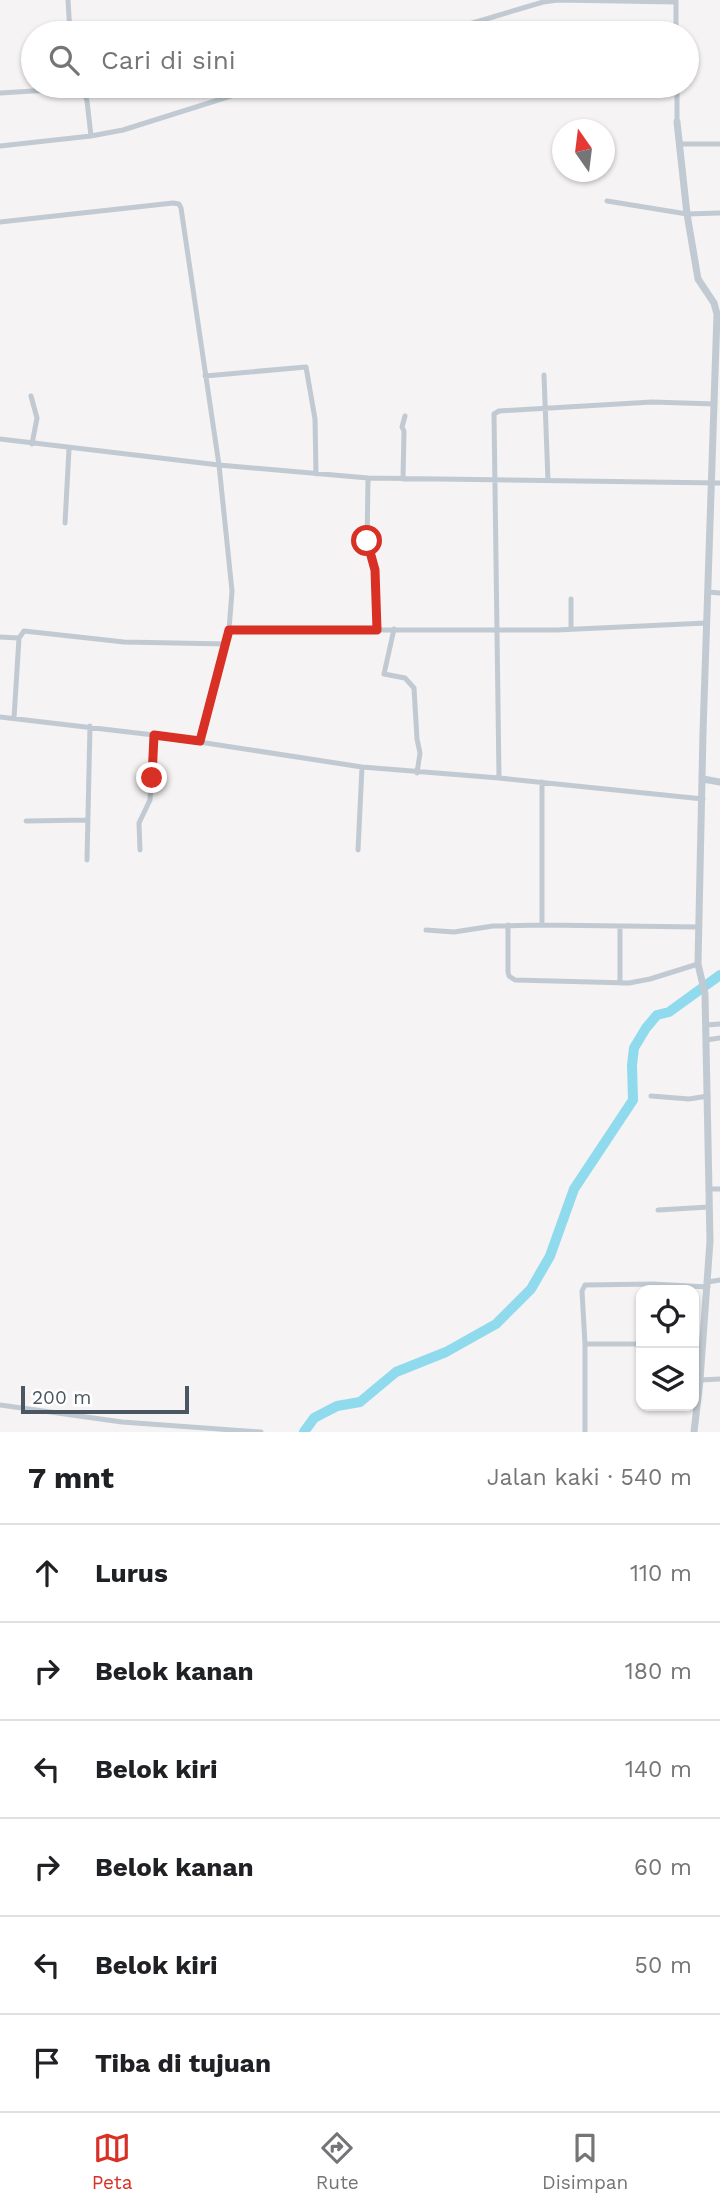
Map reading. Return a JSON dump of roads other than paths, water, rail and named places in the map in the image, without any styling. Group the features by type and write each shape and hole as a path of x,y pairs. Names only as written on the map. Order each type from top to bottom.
{"street":[{"path":"68,0 69,21"},
{"path":"479,21 558,0 676,1 676,21"},
{"path":"0,93 21,91"},
{"path":"85,98 91,136"},
{"path":"0,146 91,136 151,122 226,98"},
{"path":"677,98 687,214 698,279 717,303 716,483 706,623 698,964 705,994 706,1025 708,1285 694,1432"},
{"path":"679,144 720,144"},
{"path":"607,201 687,214 720,213"},
{"path":"0,222 178,204 219,465 232,592 226,644 200,741"},
{"path":"205,376 306,368 315,419 316,474"},
{"path":"544,375 548,481"},
{"path":"31,396 37,418 32,444"},
{"path":"499,778 494,414 499,411 652,402 715,404"},
{"path":"403,479 402,426 405,416"},
{"path":"0,439 219,465 368,478 716,483"},
{"path":"65,523 69,449"},
{"path":"368,478 367,546 375,570 377,630"},
{"path":"708,592 720,593"},
{"path":"570,599 571,629"},
{"path":"229,630 571,629 706,623"},
{"path":"394,629 384,674 405,678 414,688 420,753 417,773"},
{"path":"14,718 21,632 124,642 226,644"},
{"path":"0,637 19,638"},
{"path":"0,716 200,741 362,767 703,799"},
{"path":"87,860 90,726"},
{"path":"140,850 139,823 150,800 154,735"},
{"path":"358,850 362,767"},
{"path":"704,779 720,782"},
{"path":"542,782 542,925"},
{"path":"26,821 88,820"},
{"path":"426,930 454,932 508,925 699,927"},
{"path":"508,925 508,972 511,979 620,983 650,979 698,964"},
{"path":"620,927 620,983"},
{"path":"706,1025 720,1024"},
{"path":"706,1040 720,1038"},
{"path":"651,1096 689,1099 708,1096"},
{"path":"709,1189 720,1189"},
{"path":"658,1210 709,1207"},
{"path":"585,1432 582,1291 585,1285 708,1285 720,1280"},
{"path":"585,1344 636,1344"},
{"path":"699,1345 703,1345"},
{"path":"700,1380 720,1379"},
{"path":"0,1405 120,1422 261,1432"}],"waterway":[{"path":"304,1432 314,1418 337,1406 360,1402 396,1372 446,1352 496,1324 531,1289 550,1256 574,1189 633,1100 634,1048 646,1028 657,1015 669,1012 720,975"}]}
